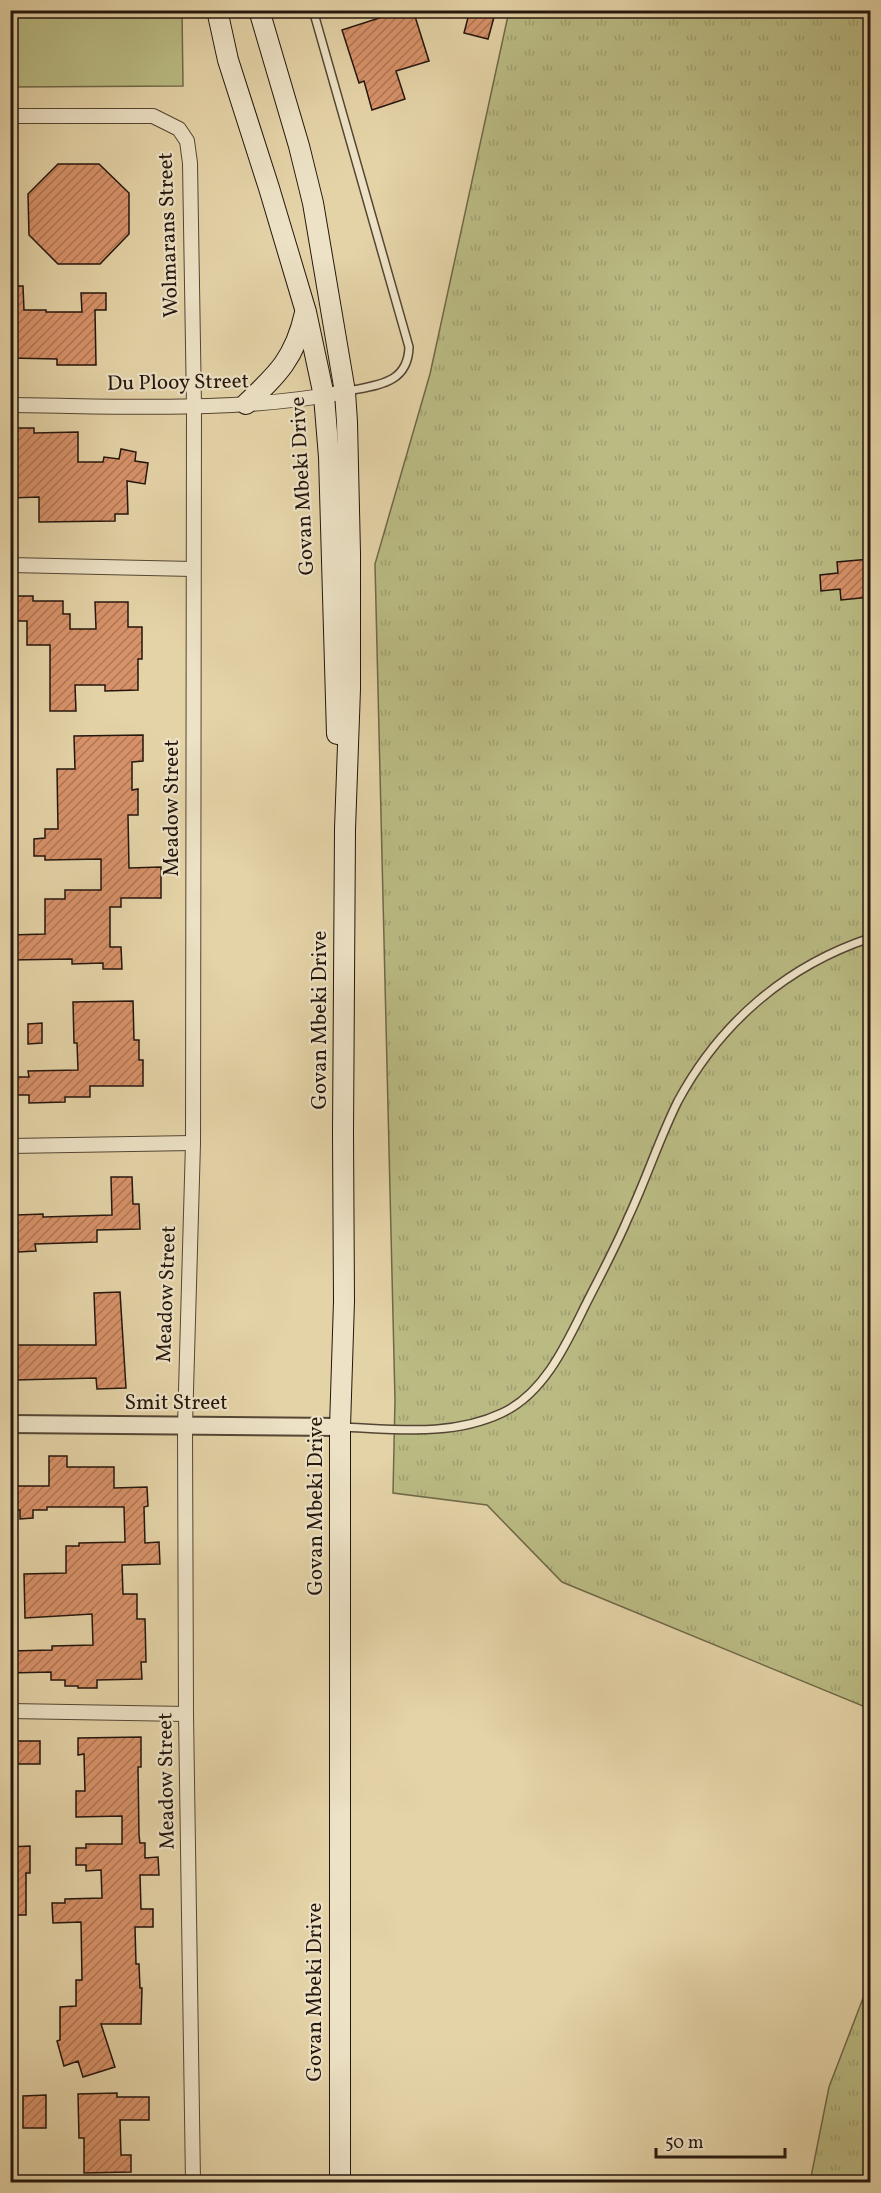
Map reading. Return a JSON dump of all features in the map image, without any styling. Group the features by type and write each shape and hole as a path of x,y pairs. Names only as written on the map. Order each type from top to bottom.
{"main road":[{"name":"Govan Mbeki Drive","path":"217,10 228,60 306,312 324,396 330,457 337,768 345,830"},
{"name":"Govan Mbeki Drive","path":"259,10 299,146 313,203 345,392 350,553 350,689 345,830 344,1301 340,1427 339,2182"},
{"path":"246,404 283,369 300,334 306,312"}],"street":[{"name":"Wolmarans Street","path":"10,116 153,116 179,129 187,141 192,203 194,406"},
{"name":"Du Plooy Street","path":"10,405 246,404 345,392"},
{"name":"Meadow Street","path":"193,2182 186,1714 185,1426 193,1143 194,406"},
{"path":"10,565 193,569"},
{"path":"10,1146 193,1143"},
{"name":"Smit Street","path":"10,1424 340,1427"},
{"path":"10,1711 186,1714"}],"lane":[{"path":"313,10 409,347 409,360 396,377 345,392"},
{"path":"340,1427 437,1430 459,1428 504,1412 522,1400 542,1381 566,1344 628,1218 677,1103 708,1055 734,1022 792,974 819,959 870,938"}],"green space":[{"path":"10,11 182,11 183,86 11,87"},
{"path":"509,11 870,11 870,1709 562,1582 487,1505 393,1493 395,1400 375,564 430,374"},
{"path":"870,1980 870,2182 810,2182 829,2087"}],"building":[{"path":"404,10 413,10 429,61 396,71 405,99 372,110 364,81 359,83 342,30"},
{"path":"470,10 496,10 488,39 464,33"},
{"path":"58,164 99,164 129,193 129,234 100,264 58,264 29,235 28,194"},
{"path":"10,286 23,286 24,310 46,310 46,312 82,312 81,293 106,293 106,310 95,310 96,365 57,365 57,359 10,358"},
{"path":"17,428 34,428 34,433 78,432 78,462 103,462 104,457 119,459 121,449 136,452 135,461 148,463 145,484 127,481 128,514 115,514 115,521 39,522 39,497 10,498 10,447 17,447"},
{"path":"870,559 870,597 841,600 840,589 821,591 820,575 838,573 837,562"},
{"path":"12,596 33,596 33,601 63,601 63,614 70,614 70,629 96,629 95,602 128,602 128,627 142,627 142,659 138,659 138,690 105,691 105,685 75,685 76,711 50,711 50,645 27,645 27,621 12,621"},
{"path":"143,735 143,761 132,762 132,790 138,789 138,815 128,815 129,868 161,867 161,898 121,898 121,907 110,907 110,947 121,947 122,969 103,969 103,963 72,964 72,959 10,960 10,935 45,934 45,899 65,899 65,890 101,890 101,859 45,860 45,856 34,856 34,839 45,838 45,829 58,829 57,769 75,769 74,736"},
{"path":"133,1001 134,1040 139,1040 139,1060 143,1060 143,1086 90,1086 90,1097 65,1097 65,1102 29,1103 29,1095 10,1095 10,1077 29,1077 28,1071 78,1070 77,1043 74,1043 73,1002"},
{"path":"42,1023 42,1043 28,1044 28,1024"},
{"path":"111,1177 132,1177 133,1204 139,1204 140,1229 97,1230 97,1242 35,1244 36,1251 18,1252 17,1215 43,1214 43,1217 112,1215"},
{"path":"120,1292 126,1388 97,1389 96,1378 15,1380 15,1361 10,1361 10,1345 96,1345 94,1293"},
{"path":"49,1456 67,1456 67,1467 114,1467 114,1488 147,1487 148,1506 144,1507 145,1543 159,1542 160,1564 122,1565 123,1594 137,1594 137,1619 145,1619 146,1662 141,1662 142,1679 97,1680 97,1688 78,1688 78,1686 65,1686 65,1680 51,1680 51,1672 10,1673 10,1651 52,1650 52,1646 93,1645 92,1614 25,1618 24,1574 66,1573 66,1546 79,1546 79,1543 125,1542 124,1507 47,1507 47,1510 33,1510 33,1518 20,1519 20,1510 10,1510 10,1486 49,1486"},
{"path":"141,1737 141,1767 138,1767 140,1843 145,1843 145,1858 158,1857 159,1875 140,1875 141,1909 153,1909 153,1927 135,1927 136,1964 139,1964 140,1988 142,1988 141,2024 101,2024 115,2067 83,2077 78,2061 64,2066 57,2041 60,2040 60,2007 76,2006 76,1980 82,1980 81,1922 53,1923 52,1903 65,1903 65,1899 102,1898 101,1870 86,1871 86,1865 76,1865 76,1848 86,1848 86,1844 122,1844 122,1816 76,1817 76,1791 85,1791 84,1754 78,1755 78,1738"},
{"path":"10,1741 40,1741 40,1764 10,1764"},
{"path":"30,1846 30,1873 26,1873 26,1915 10,1915 10,1847"},
{"path":"117,2093 117,2097 149,2097 149,2120 120,2120 121,2155 131,2155 131,2172 84,2173 84,2138 79,2138 78,2094"},
{"path":"46,2095 46,2128 23,2128 23,2096"}]}
